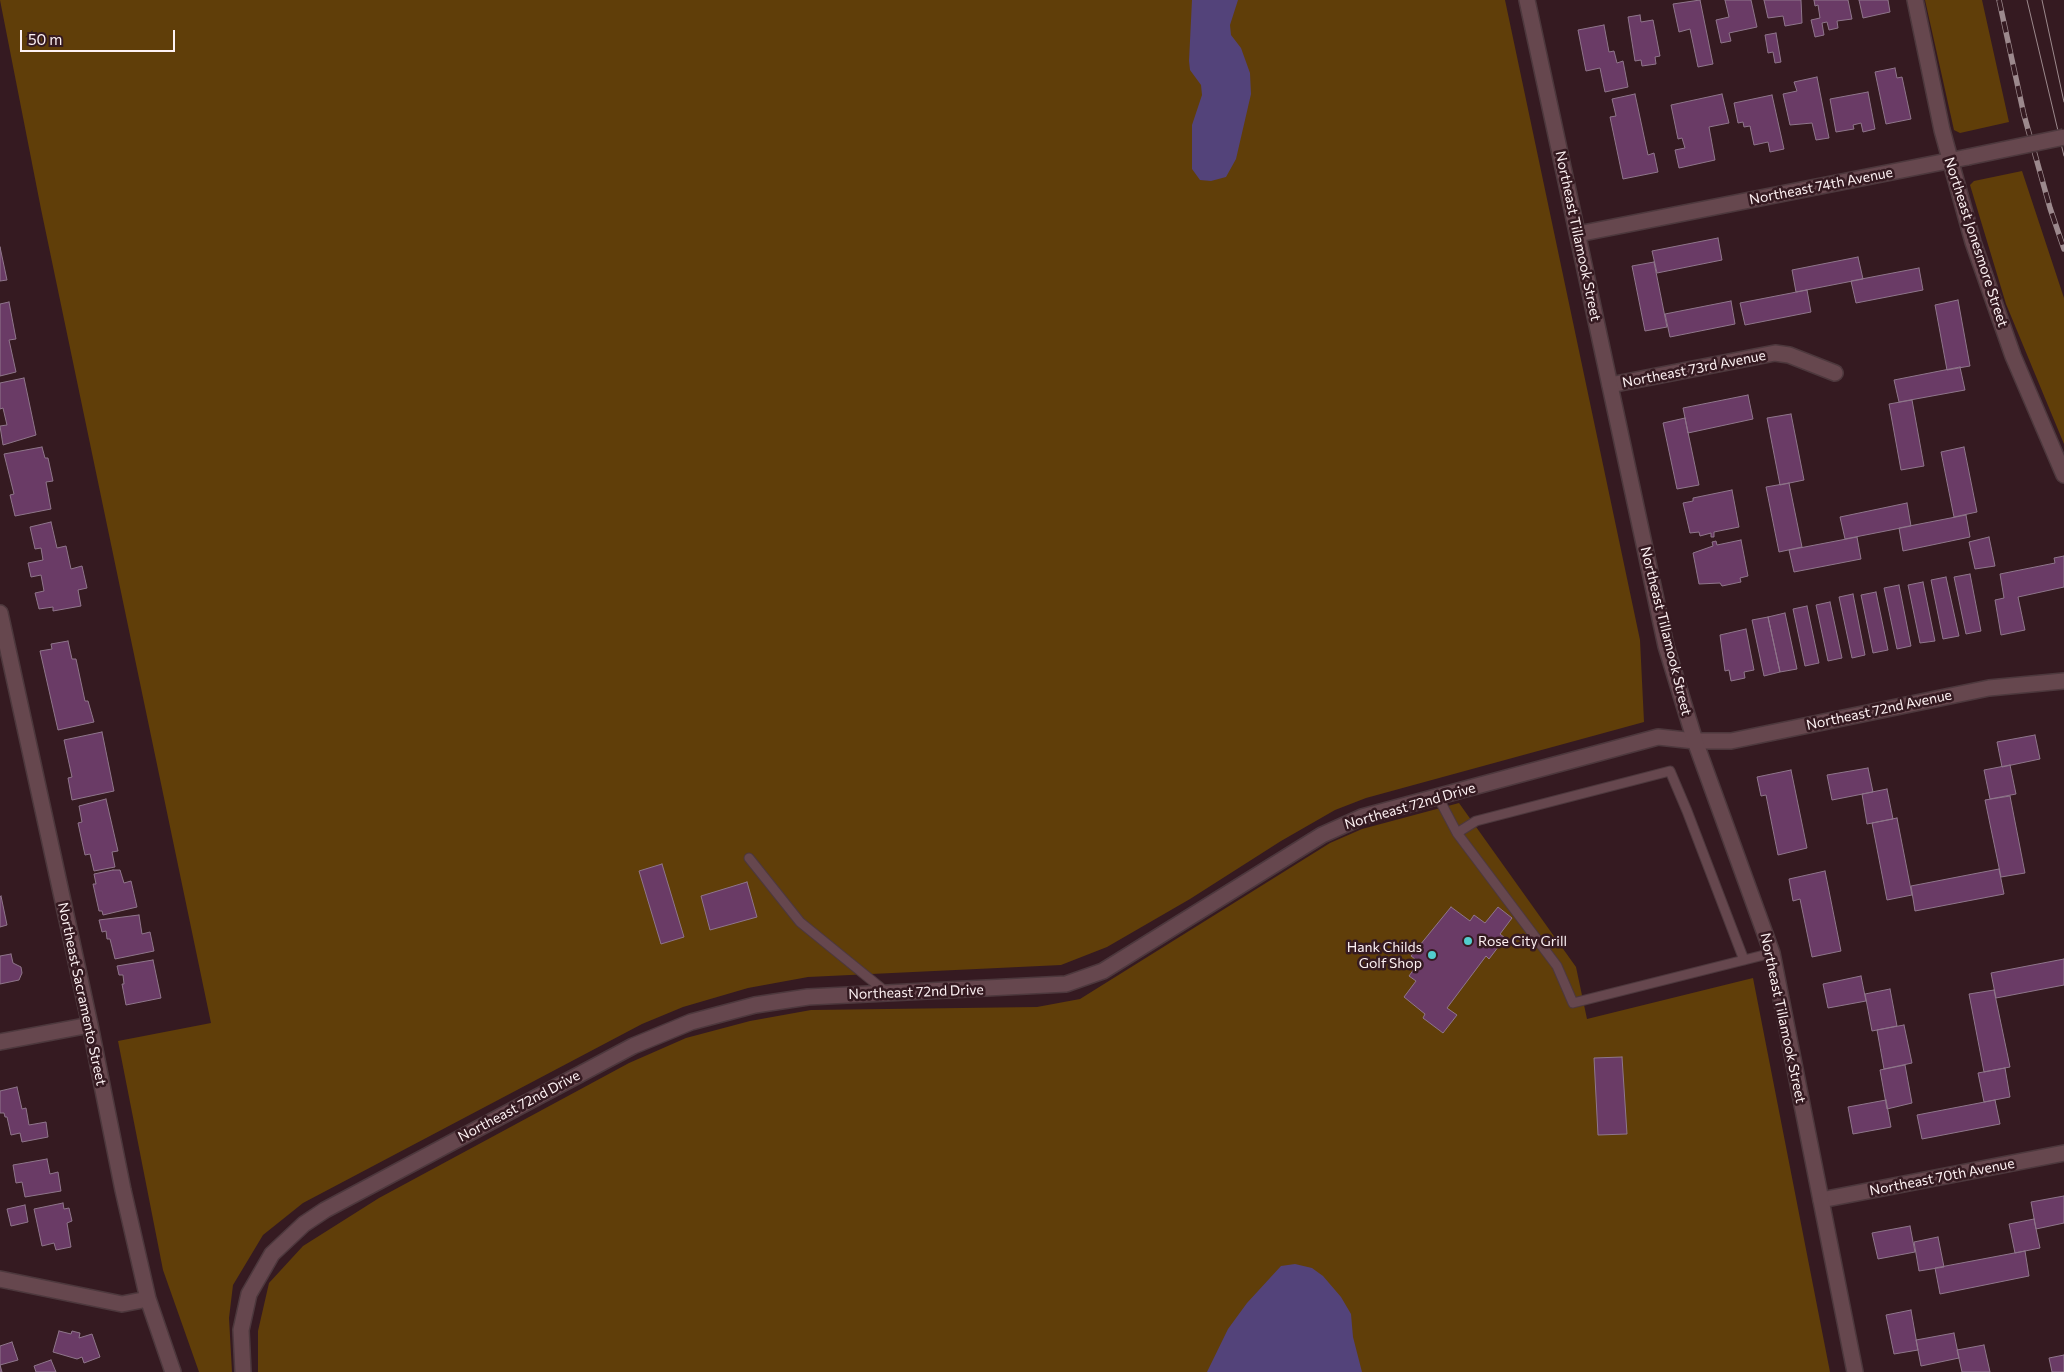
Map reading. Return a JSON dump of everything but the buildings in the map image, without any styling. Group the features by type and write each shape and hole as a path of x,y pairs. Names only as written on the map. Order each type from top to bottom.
{"street":[{"name":"Northeast Tillamook Street","path":"1527,0 1666,646 1695,741 1772,954 1854,1372"},
{"name":"Northeast Jonesmore Street","path":"1915,0 1949,161 1993,302 2020,372 2064,475"},
{"name":"Northeast 74th Avenue","path":"1578,234 2064,137"},
{"name":"Northeast 73rd Avenue","path":"1610,385 1775,353 1789,355 1835,372"},
{"name":"Northeast Sacramento Street","path":"0,613 148,1299 173,1372"},
{"name":"Northeast 72nd Avenue","path":"1695,741 1731,741 1989,688 2064,681"},
{"name":"Northeast 72nd Drive","path":"243,1372 241,1330 252,1288 272,1254 286,1240 325,1210 633,1046 664,1032 691,1022 755,1005 808,997 887,992 1039,987 1066,984 1082,979 1120,961 1322,835 1362,817 1658,737 1695,741"},
{"path":"0,1042 90,1025"},
{"name":"Northeast 70th Avenue","path":"1821,1200 2064,1152"},
{"path":"0,1279 122,1304 148,1299"}],"lane":[{"path":"1457,833 1476,821 1670,771 1744,960"},
{"path":"1438,797 1457,833 1557,966 1573,1003 1772,954"},
{"path":"749,858 800,922 887,992"}],"shaded area":[{"path":"0,0 1505,0 1640,640 1644,722 1366,798 1335,810 1281,841 1190,899 1107,947 1061,965 808,977 748,988 683,1007 642,1024 303,1203 263,1235 233,1285 229,1318 232,1372 199,1372 163,1270 118,1041 211,1023 41,209"},
{"path":"1192,0 1238,0 1230,25 1231,35 1241,48 1250,73 1251,94 1236,159 1226,177 1211,181 1200,180 1192,169 1192,125 1202,95 1201,85 1190,70 1189,61"},
{"path":"1925,0 1982,0 2009,122 1960,133 1954,130"},
{"path":"2022,171 2064,298 2064,444 2006,304 1970,185 1974,181"},
{"path":"1459,803 1576,967 1587,1019 1753,978 1830,1372 258,1372 258,1331 269,1283 303,1246 379,1198 629,1063 686,1038 750,1021 811,1010 1037,1007 1080,999 1330,843 1362,829"},
{"path":"1295,1264 1312,1268 1323,1276 1341,1297 1351,1314 1353,1337 1362,1372 1207,1372 1228,1329 1247,1303 1281,1266"}],"tram line":[{"path":"2027,0 2064,156"},
{"path":"2042,0 2064,102"}],"railway":[{"path":"1999,0 2024,115 2050,208 2064,249"}],"place":[{"name":"Rose City Grill","path":"1468,941"},
{"name":"Hank Childs Golf Shop","path":"1432,955"}]}
